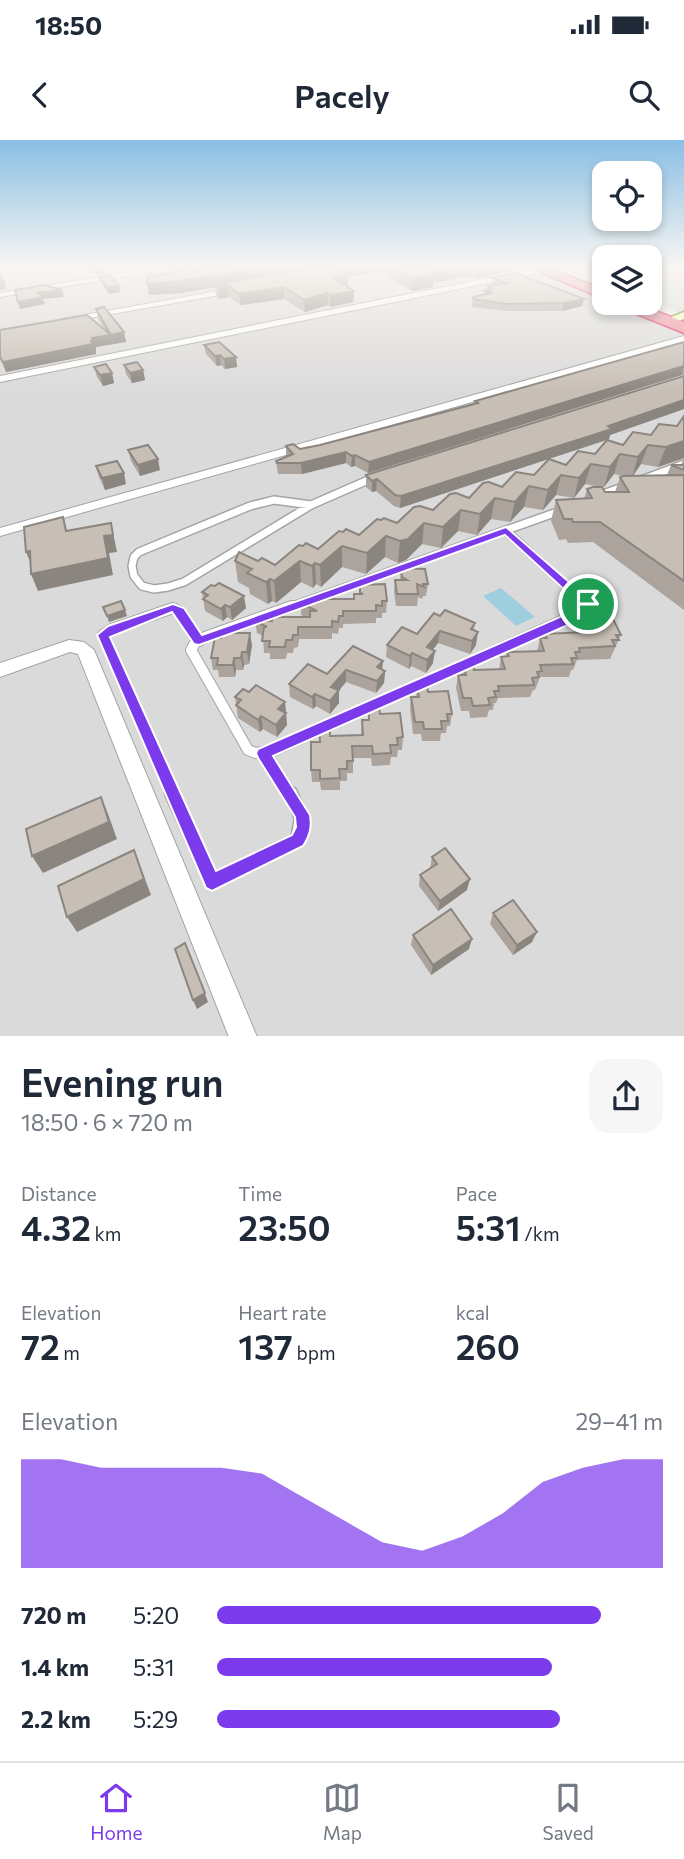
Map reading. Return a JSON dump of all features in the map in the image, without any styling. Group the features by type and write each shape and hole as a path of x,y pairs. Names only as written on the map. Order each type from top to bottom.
{"highway":[{"path":"662,312 680,320"},
{"path":"662,315 680,320"}],"street":[{"path":"52,321 123,309"},
{"path":"0,379 343,309"},
{"path":"0,532 684,339"},
{"path":"0,670 69,646 78,646 85,650 243,1036"}],"lane":[{"path":"595,497 684,464"},
{"path":"312,505 274,500 250,506 139,552 134,557 132,566 134,576 142,586 154,589 184,582 312,505 385,474"},
{"path":"506,531 590,608 584,613 263,753 248,750 193,656 191,650 199,641 570,507"},
{"path":"199,641 180,611 173,608 112,629 103,635 212,882 298,840 304,827 302,815 263,753"}],"shaded area":[{"path":"0,309 592,309 592,315 642,315 684,332 684,1036 0,1036"},
{"path":"671,309 684,309 684,314"}],"water":[{"path":"501,588 535,617 516,626 483,596"}],"building":[{"path":"96,309 105,309 124,332 111,335"},
{"path":"87,315 111,335 92,338 93,344 3,362 0,357 0,330"},
{"path":"219,342 236,357 224,359 220,355 215,356 204,345"},
{"path":"684,342 684,366 369,462 346,452 301,463 276,461 293,454 286,446 293,444 300,449 320,445 478,403 475,401"},
{"path":"137,362 143,370 130,373 124,365"},
{"path":"106,364 112,373 100,375 94,367"},
{"path":"684,376 684,400 608,426 612,429 401,496 395,495 377,479 372,481 366,475"},
{"path":"684,416 684,441 666,447 648,445 638,457 620,454 610,467 591,464 579,478 561,475 548,490 529,486 515,502 495,498 480,514 461,510 443,527 424,523 408,539 400,541 386,536 367,553 342,546 320,565 315,563 312,566 300,561 274,581 270,579 266,582 247,573 252,569 235,561 239,552 258,561 262,558 275,565 299,545 306,543 318,549 339,531 346,529 359,535 377,519 384,518 397,523 414,507 433,510 450,494 456,493 469,498 483,483 489,482 502,487 516,472 534,475 549,459 566,465 578,451 595,454 607,440 623,445 633,432 651,435 659,424 677,426"},
{"path":"148,445 158,459 138,465 128,450"},
{"path":"117,461 124,473 102,478 96,466"},
{"path":"671,465 684,465 684,470"},
{"path":"684,475 684,581 600,522 573,522 572,519 564,519 556,500 592,498 587,489 593,487 602,487 605,492 629,492 620,477 623,476"},
{"path":"63,517 66,531 111,523 113,535 104,536 108,558 31,574 30,551 26,552 24,527"},
{"path":"401,568 425,569 428,584 423,584 424,587 417,584 418,594 397,594 395,580 407,580 402,577"},
{"path":"219,583 244,596 230,607 225,605 221,609 203,599 208,595 202,592"},
{"path":"385,584 387,601 382,601 382,606 376,605 376,611 343,611 338,622 332,621 332,627 298,627 298,635 293,635 292,640 286,640 285,647 269,647 270,641 262,641 264,627 267,627 255,621 272,621 272,617 310,617 310,611 317,611 301,603 317,603 317,599 354,599 354,594 363,594 360,593 360,585"},
{"path":"121,601 125,610 107,616 103,607"},
{"path":"445,610 475,623 471,629 478,632 472,641 440,631 427,647 435,651 427,660 412,653 410,656 387,645 402,627 417,634 434,613 440,616"},
{"path":"586,617 612,617 621,635 616,635 619,640 612,640 615,646 579,648 580,652 575,652 577,658 571,658 573,664 540,665 542,671 537,672 539,677 532,678 534,685 498,686 499,691 494,691 496,697 488,698 490,705 473,706 471,698 463,698 458,675 466,675 463,662 471,658 474,670 505,669 501,657 509,656 507,652 544,651 540,638 547,638 545,634 585,632 581,621 588,621"},
{"path":"222,633 250,633 247,652 242,652 241,658 234,658 233,665 217,665 218,658 211,658 215,637 221,638"},
{"path":"353,646 383,661 377,667 385,671 377,681 346,670 331,687 339,690 330,701 315,694 312,697 289,684 308,664 327,674"},
{"path":"256,685 285,702 278,709 286,713 276,725 261,716 258,720 236,705 241,700 235,697 243,689 249,692"},
{"path":"417,685 427,685 428,692 448,691 452,714 447,714 448,721 441,721 442,729 424,729 423,722 415,722 411,697 419,697"},
{"path":"369,707 379,707 380,714 400,713 403,737 397,738 398,745 390,745 391,753 373,754 372,746 352,746 353,761 347,761 347,769 339,769 340,778 320,779 320,770 311,770 311,742 320,742 319,729 330,729 330,736 363,735 362,720 369,720"},
{"path":"101,797 109,822 32,856 26,829"},
{"path":"445,848 470,879 440,901 420,875 437,864 432,857"},
{"path":"134,850 144,879 67,917 58,886"},
{"path":"513,900 537,932 517,945 493,913"},
{"path":"451,909 472,939 433,965 413,935"},
{"path":"185,943 205,993 193,1000 175,949"}],"route":[{"path":"506,531 588,604 590,608 584,613 263,753 302,815 304,827 298,840 212,882 103,635 112,629 166,609 177,608 199,641 506,531"}]}
